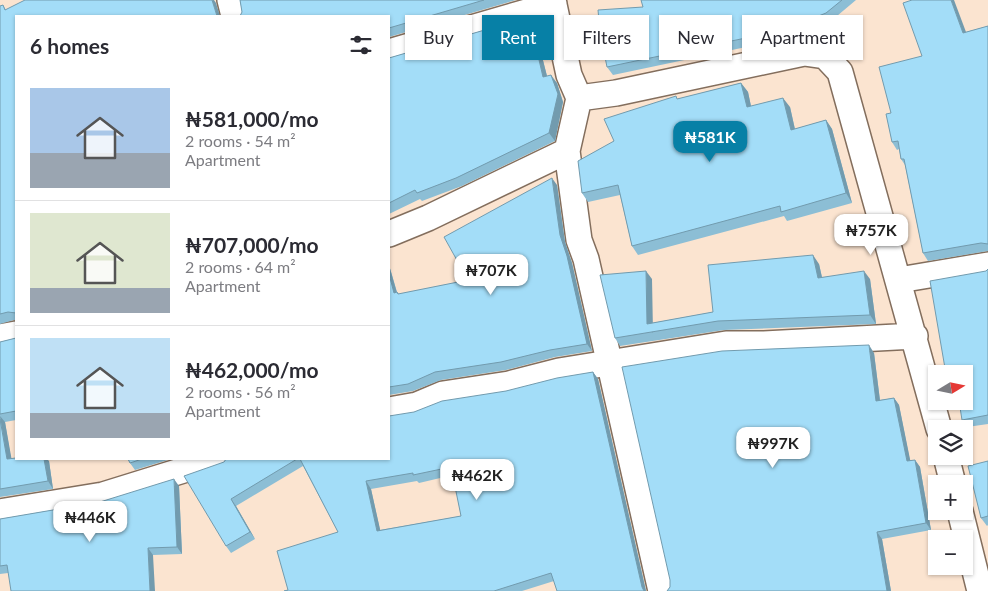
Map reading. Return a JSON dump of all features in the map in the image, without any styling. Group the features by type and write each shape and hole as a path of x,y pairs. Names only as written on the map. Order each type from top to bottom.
{"street":[{"path":"230,0 234,15"},
{"path":"390,52 553,2 569,75 579,98 567,151 579,240 586,259 661,591"},
{"path":"579,98 625,91 804,53 825,56 840,72 915,336 937,420"},
{"path":"390,234 428,218 567,151"},
{"path":"899,280 988,266"},
{"path":"0,337 15,334"},
{"path":"390,410 417,405 443,394 510,384 559,371 726,344 764,344 915,336"},
{"path":"0,512 104,495 216,460"},
{"path":"962,520 980,591"}],"building":[{"path":"25,0 212,0 217,15 15,15 15,313 0,314 0,6 3,5 5,10"},
{"path":"240,0 484,0 433,15 405,15 405,23 390,28 390,15 240,15 242,12"},
{"path":"641,0 842,0 821,15 742,15 742,39 732,41 732,15 659,15 659,56 649,58 649,15 598,15 598,10 643,7"},
{"path":"912,0 951,0 963,33 988,26 988,244 981,243 923,253 904,159 901,159 898,141 892,142 886,114 891,113 879,67 922,56 903,3"},
{"path":"482,31 482,60 539,60 543,77 551,75 558,94 549,133 456,178 417,193 415,190 390,202 390,58 405,53 405,60 472,60 472,34"},
{"path":"606,60 640,60 607,67"},
{"path":"741,83 747,107 783,98 791,130 826,120 846,193 781,212 780,206 632,246 618,185 582,193 578,161 614,141 604,119 676,96 677,99"},
{"path":"552,178 560,235 567,256 587,344 550,350 501,362 435,372 408,384 390,387 390,278 394,293 397,292 398,294 468,280 444,237"},
{"path":"813,255 818,278 864,271 870,315 718,321 615,338 600,275 646,271 647,324 713,312 708,265"},
{"path":"988,269 988,415 962,420 960,410 973,410 973,365 944,365 930,281 986,271"},
{"path":"15,338 15,411 0,414 0,342"},
{"path":"869,345 876,401 894,398 907,461 915,460 926,523 877,532 887,591 667,591 670,587 670,580 622,367 722,351"},
{"path":"593,372 644,591 557,591 551,573 494,591 284,591 288,590 277,551 338,532 301,460 390,460 390,416 414,412 442,401 506,391 557,378","holes":["451,467 461,516 377,531 366,481 413,473 413,475"]},
{"path":"0,419 7,459 44,460 48,481 0,489"},
{"path":"128,460 139,460 130,463"},
{"path":"225,460 295,460 231,499 250,532 226,546 184,476"},
{"path":"988,461 988,516 981,518 973,486 973,475 970,475 968,466"},
{"path":"174,479 177,547 148,548 150,591 11,591 7,565 0,566 0,519 100,502"}]}
